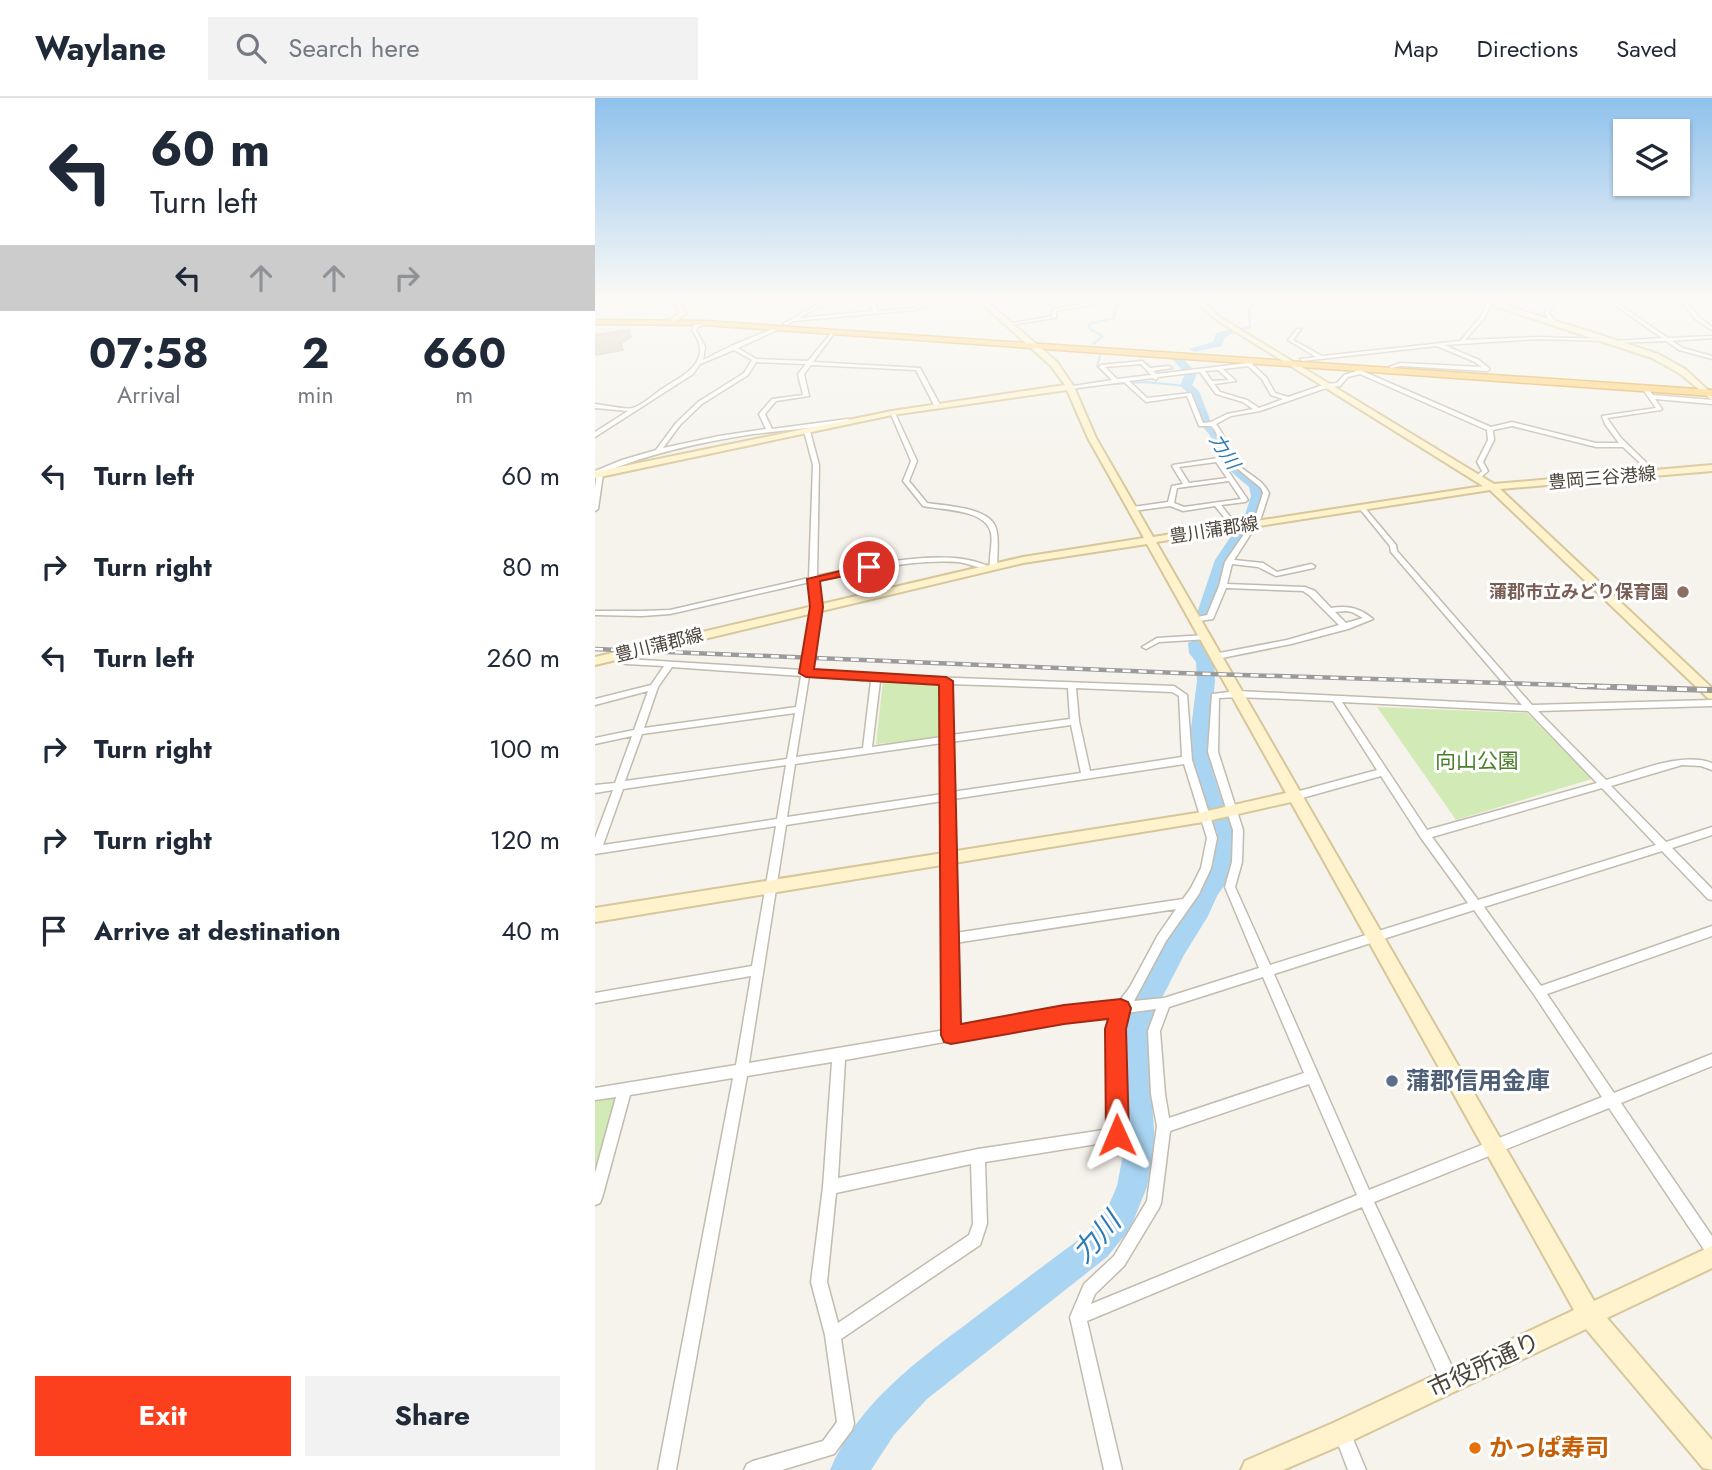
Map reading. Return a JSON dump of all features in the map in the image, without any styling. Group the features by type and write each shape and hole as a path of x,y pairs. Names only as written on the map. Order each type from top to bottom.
{"highway":[{"path":"1240,362 1271,362"},
{"path":"1306,362 1709,394"},
{"path":"1353,362 1709,394"}],"street":[{"path":"658,451 678,424 699,403 746,374 754,362"},
{"path":"791,362 918,369 937,405"},
{"path":"1052,362 1070,387 1092,438 1588,1315 1712,1459"},
{"path":"1142,362 1151,372"},
{"path":"1142,362 1101,366 1111,379 1127,383 1146,400 1189,394 1201,425 1209,425 1229,415 1258,410 1338,385 1346,376 1360,372 1490,429 1512,424 1596,445 1625,445"},
{"path":"1294,362 1328,386 1492,487 1712,695"},
{"path":"1391,367 1401,364 1487,369 1478,362"},
{"path":"1667,362 1709,394"},
{"path":"595,435 691,373 701,363"},
{"path":"770,431 762,414 774,400 806,396 801,374 808,363"},
{"path":"1127,383 1151,372 1190,373 1251,363 1273,394 1287,399"},
{"path":"597,474 891,413 1070,387 1169,368"},
{"path":"1211,383 1233,381 1220,369"},
{"path":"1202,371 1218,393 1245,401 1258,410"},
{"path":"1645,388 1659,409 1604,417 1625,445 1654,473"},
{"path":"1653,397 1709,394"},
{"path":"595,407 634,410"},
{"path":"595,613 668,612 869,567 935,561 977,562 989,566 994,528 983,515 925,505 906,481 914,460 891,413"},
{"path":"597,474 629,457 770,431 848,421"},
{"path":"1196,620 1210,617 1245,526 1265,500 1264,486 1234,463 1221,432 1209,425"},
{"path":"1478,478 1485,471 1480,462 1491,440 1490,429"},
{"path":"667,1470 741,1072 816,607 816,465 807,431"},
{"path":"1133,509 1171,504 1183,509 1245,500 1218,460 1175,466 1187,485"},
{"name":"豊岡三谷港線","path":"1492,487 1712,468"},
{"path":"595,509 597,474"},
{"path":"1171,504 1172,489 1231,479"},
{"name":"豊川蒲郡線","path":"595,661 989,566 1492,487"},
{"path":"1217,504 1245,526"},
{"path":"1363,508 1394,546 1393,551 1530,708 1712,896"},
{"path":"1229,562 1261,565 1276,573 1311,566"},
{"path":"1223,586 1305,589 1313,593 1345,627"},
{"path":"1217,656 1369,619 1359,611 1345,607 1330,611"},
{"path":"1146,647 1157,640 1206,636"},
{"path":"614,656 626,661 876,678 1174,689 1184,697 1187,760 1203,817 1212,838 1206,868 1162,938 1115,1029 1117,1135 978,1156 830,1187"},
{"path":"670,663 654,687 595,850 1187,760"},
{"path":"867,750 876,678"},
{"path":"946,681 951,1035"},
{"path":"1072,686 1075,721 1086,776"},
{"path":"595,702 654,687"},
{"path":"1450,1381 1366,1200 1230,887 1239,845 1238,830 1230,812 1213,752 1211,730 1215,696 1238,694 1530,708 1712,703"},
{"path":"1336,700 1425,835 1539,992 1712,1249"},
{"path":"595,741 637,732 800,709"},
{"path":"595,789 1075,721"},
{"path":"1425,835 1682,762 1702,763 1712,767"},
{"path":"595,915 1203,817 1384,772"},
{"path":"595,1094 741,1072 1064,1014 1161,1003 1267,973 1712,831"},
{"path":"949,939 1186,903"},
{"path":"1539,992 1712,931"},
{"path":"595,998 756,970"},
{"path":"1113,1470 1078,1317 1089,1289 1119,1261 1154,1203 1164,1126 1158,1094 1154,1031 1161,1003"},
{"path":"753,1470 828,1448 846,1424 833,1335 819,1282 830,1187 839,1055"},
{"path":"1078,1317 1277,1234 1712,1060"},
{"path":"1164,1126 1312,1077"},
{"path":"595,1198 625,1089"},
{"path":"833,1335 975,1240 980,1224 978,1156"},
{"name":"市役所通り","path":"1254,1470 1342,1432 1712,1257"},
{"path":"1342,1432 1357,1470"}],"green space":[{"path":"883,681 940,686 945,738 876,744"},
{"name":"向山公園","path":"1377,707 1527,713 1592,779 1456,820"},
{"path":"625,1089 595,1198 595,1094"}],"waterway":[{"name":"力川","path":"1098,362 1097,366 1115,384 1145,382 1186,386"},
{"name":"力川","path":"1180,362 1191,374 1186,386 1193,391 1206,424 1215,432 1229,464 1256,486 1258,496 1253,515 1227,551 1205,613"},
{"name":"力川","path":"849,1470 881,1422 914,1386 1096,1246 1119,1218 1132,1187 1140,1144 1134,1042 1137,1020 1175,947 1200,909 1206,892 1224,868 1228,833 1212,803 1203,773 1199,744 1206,681 1205,662 1198,653 1197,643"}],"railway":[{"path":"595,649 1179,673 1631,687"},
{"path":"1577,686 1712,690"}],"place":[{"name":"蒲郡市立みどり保育園","path":"1683,592"},
{"name":"蒲郡信用金庫","path":"1392,1081"},
{"name":"かっぱ寿司","path":"1475,1448"}],"route":[{"path":"869,567 814,579 816,607 806,673 946,681 951,1035 1064,1014 1121,1008 1115,1029 1117,1135"}]}
